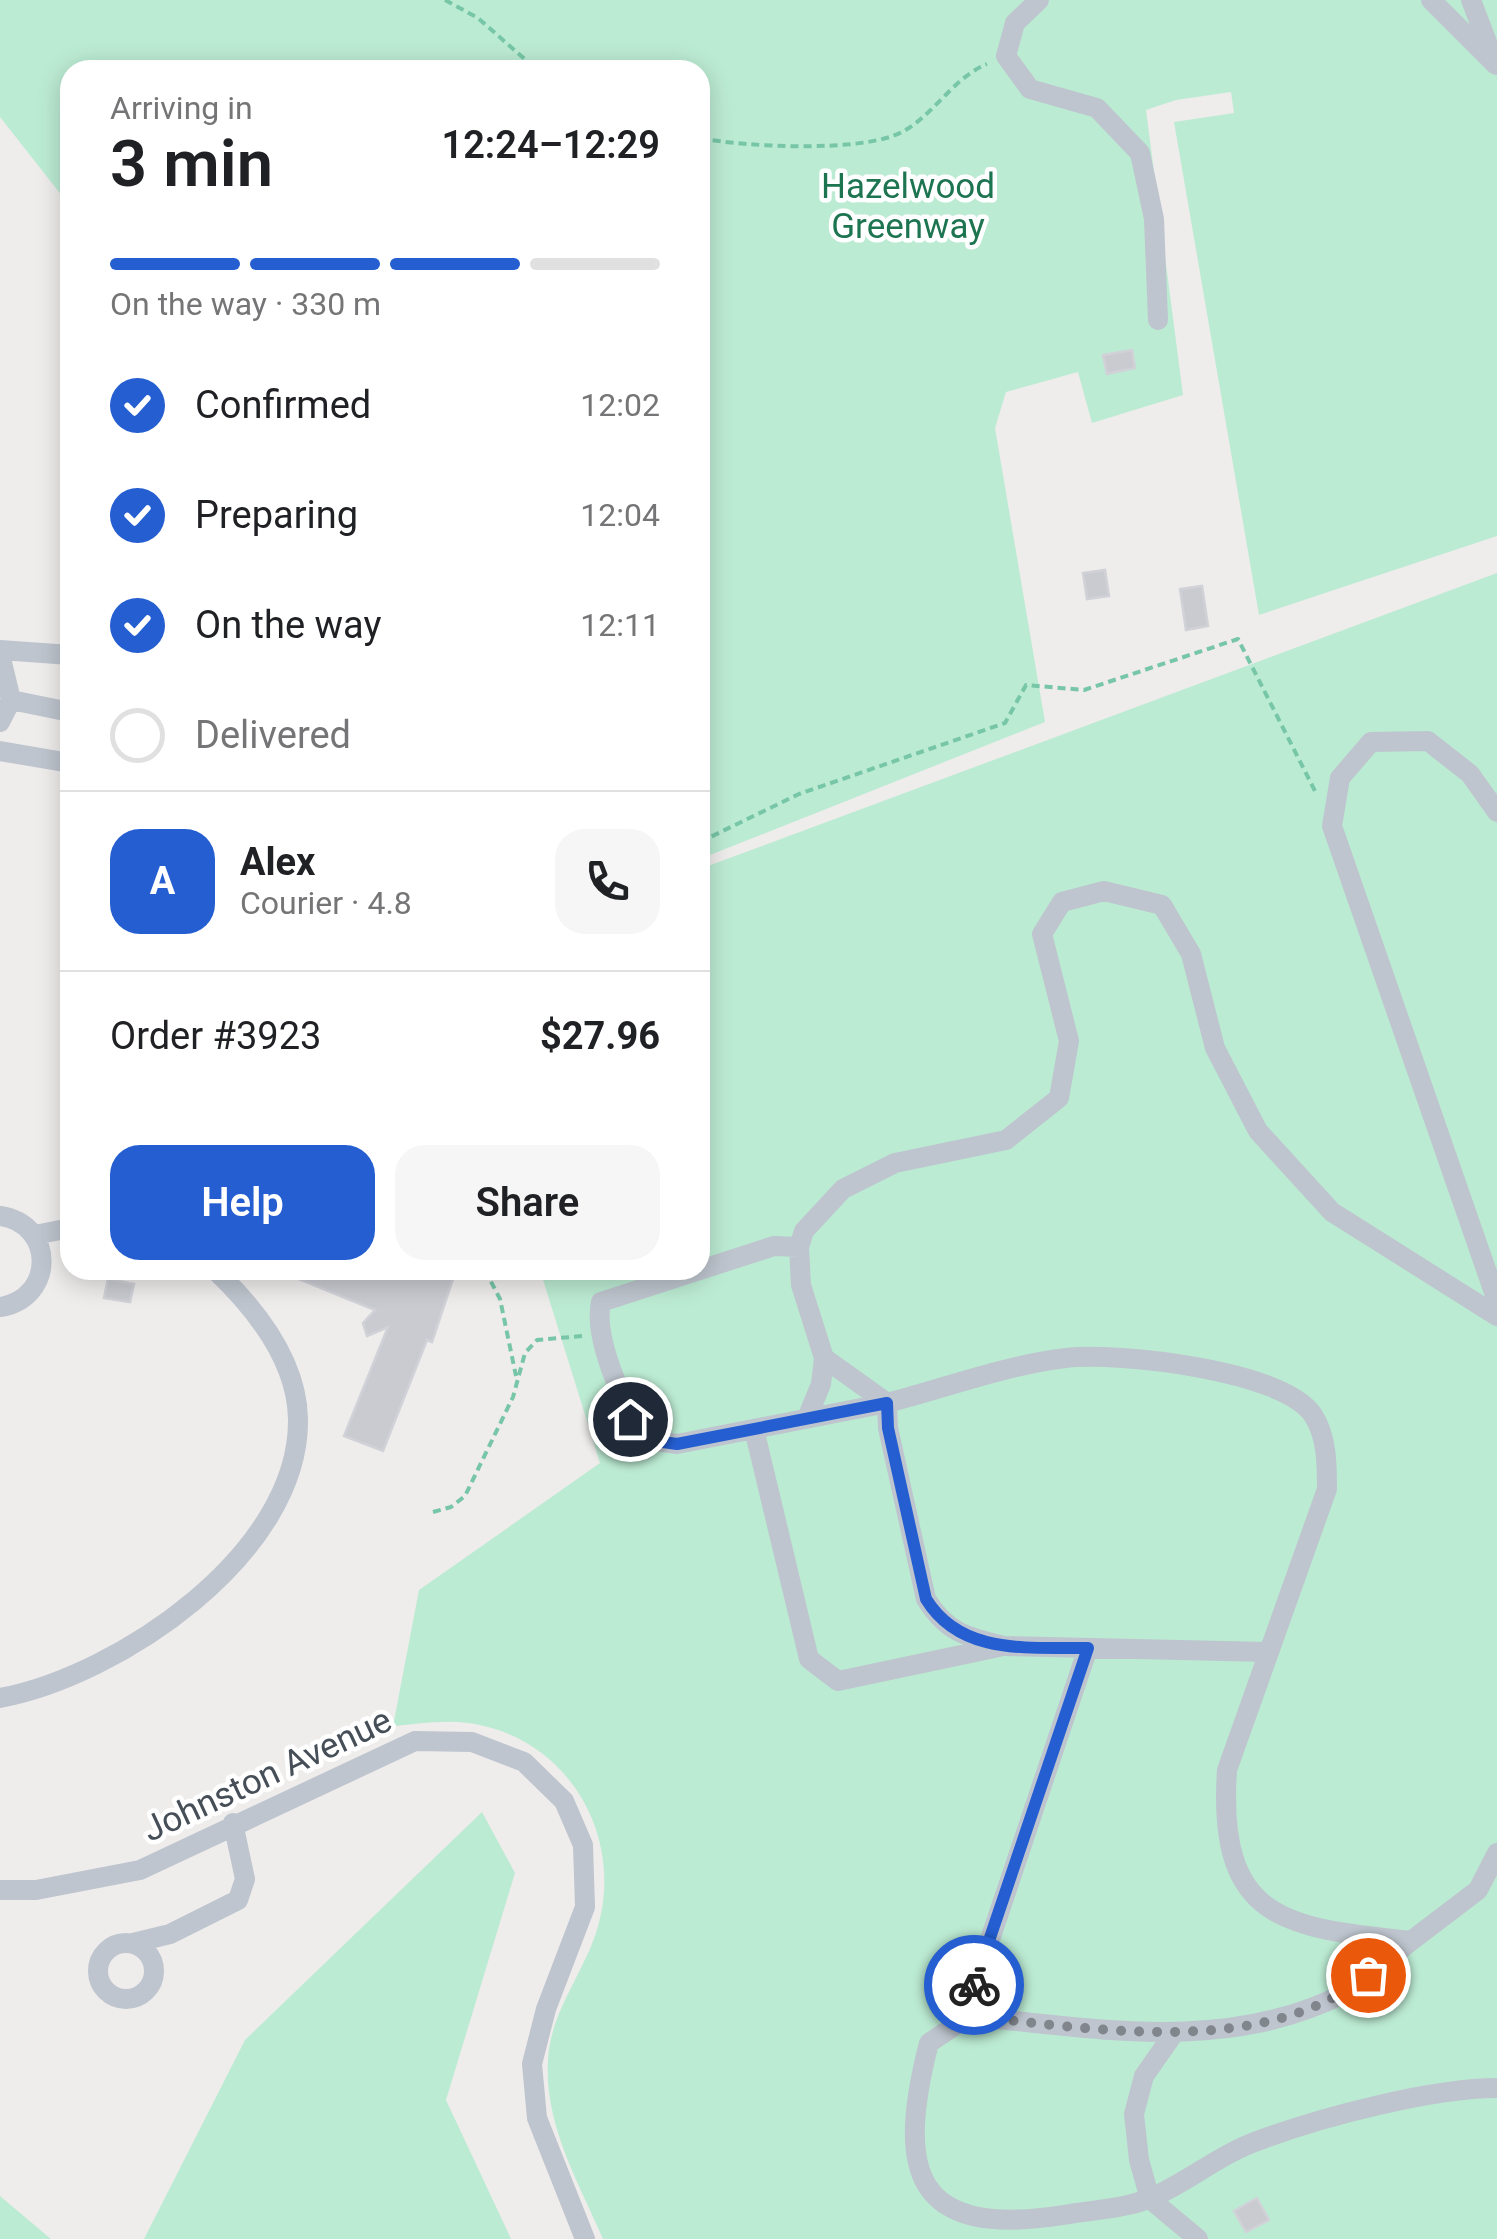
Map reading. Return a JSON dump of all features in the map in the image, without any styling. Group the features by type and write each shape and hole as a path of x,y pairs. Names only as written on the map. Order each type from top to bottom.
{"street":[{"path":"1039,0 1015,23 1006,56 1030,89 1097,108 1140,153 1154,220 1158,320"},
{"path":"1430,0 1496,67"},
{"path":"1471,0 1496,67"},
{"path":"0,722 11,700 0,652 60,655"},
{"path":"11,700 60,710"},
{"path":"1497,812 1470,774 1428,741 1371,742 1340,778 1332,826 1497,1301"},
{"path":"0,751 60,761"},
{"path":"807,1418 821,1384 824,1358 802,1285 799,1247 804,1231 844,1189 895,1163 1006,1140 1058,1098 1070,1040 1042,934 1062,902 1104,890 1162,905 1191,954 1214,1048 1258,1131 1332,1212 1497,1316"},
{"path":"0,1216 25,1225 35,1235 44,1265 40,1280 19,1303 0,1307"},
{"path":"35,1235 60,1230"},
{"path":"710,1267 774,1246 799,1247"},
{"path":"0,1698 38,1691 119,1650 200,1598 267,1520 290,1474 298,1418 284,1364 256,1309 226,1280"},
{"path":"670,1280 602,1302 597,1320 630,1419 649,1440 677,1444 887,1403 1065,1358 1140,1357 1280,1386 1312,1414 1327,1456 1327,1489 1227,1770 1224,1818 1238,1871 1259,1904 1314,1931 1410,1941"},
{"path":"824,1358 887,1403"},
{"path":"887,1403 888,1428 926,1599 940,1622 969,1638 1004,1646 1267,1652"},
{"path":"754,1429 809,1659 838,1681 1004,1646"},
{"path":"962,2020 1088,1648"},
{"name":"Johnston Avenue","path":"0,1890 36,1890 140,1870 415,1741 472,1742 524,1762 564,1801 584,1845 585,1908 546,2010 532,2064 537,2118 585,2239"},
{"path":"170,1934 152,1962 152,1981 140,1995 121,1998 106,1990 98,1974 102,1956 115,1945 170,1934 238,1900 245,1879 233,1824"},
{"path":"1497,1853 1478,1890 1346,1992 1265,2021 1172,2036 968,2016 930,2044 916,2093 916,2154 928,2195 963,2218 1032,2221 1150,2199 1258,2140 1455,2088 1497,2088"},
{"path":"133,1944 152,1962"},
{"path":"1172,2036 1144,2076 1134,2114 1139,2160 1150,2199 1198,2239"}],"path":[{"path":"446,0 478,18 526,60"},
{"path":"710,140 737,146 878,141 903,132 977,68 1006,56"},
{"path":"710,837 799,794 1005,723 1026,684 1084,690 1238,638 1332,826"},
{"path":"490,1280 500,1298 517,1380"},
{"path":"433,1512 451,1507 465,1496 493,1443 525,1353 537,1340 584,1336 597,1320"}],"green space":[{"name":"Hazelwood Greenway","path":"0,0 1497,0 1497,536 1259,615 1174,122 1234,113 1231,92 1176,100 1146,110 1183,395 1092,423 1078,372 1006,392 995,428 1045,722 710,855 710,60 60,60 60,193 0,117"},
{"path":"1497,573 1497,2239 603,2239 565,2152 548,2084 554,2027 590,1949 603,1900 604,1867 598,1835 568,1778 544,1755 516,1738 462,1722 393,1726 419,1590 600,1463 543,1280 710,1280 710,865"},
{"path":"482,1812 515,1873 446,2100 511,2239 144,2239 245,2040"},
{"path":"0,2196 51,2239 0,2239"}],"building":[{"path":"1132,350 1135,368 1107,374 1103,355"},
{"path":"1105,570 1109,596 1087,599 1083,573"},
{"path":"1202,586 1208,626 1186,630 1180,589"},
{"path":"108,1280 134,1284 130,1302 104,1298"},
{"path":"302,1280 453,1280 432,1342 427,1340 383,1451 344,1436 388,1327 367,1336 363,1323 375,1310"},
{"path":"1257,2198 1269,2220 1246,2232 1234,2211"}],"way so far":[{"path":"974,1985 962,2020 968,2016 1172,2036 1265,2021 1346,1992 1368,1975"}],"route":[{"path":"630,1419 649,1440 677,1444 887,1403 888,1428 926,1599 940,1622 969,1638 1004,1646 1088,1648 974,1985"}]}
